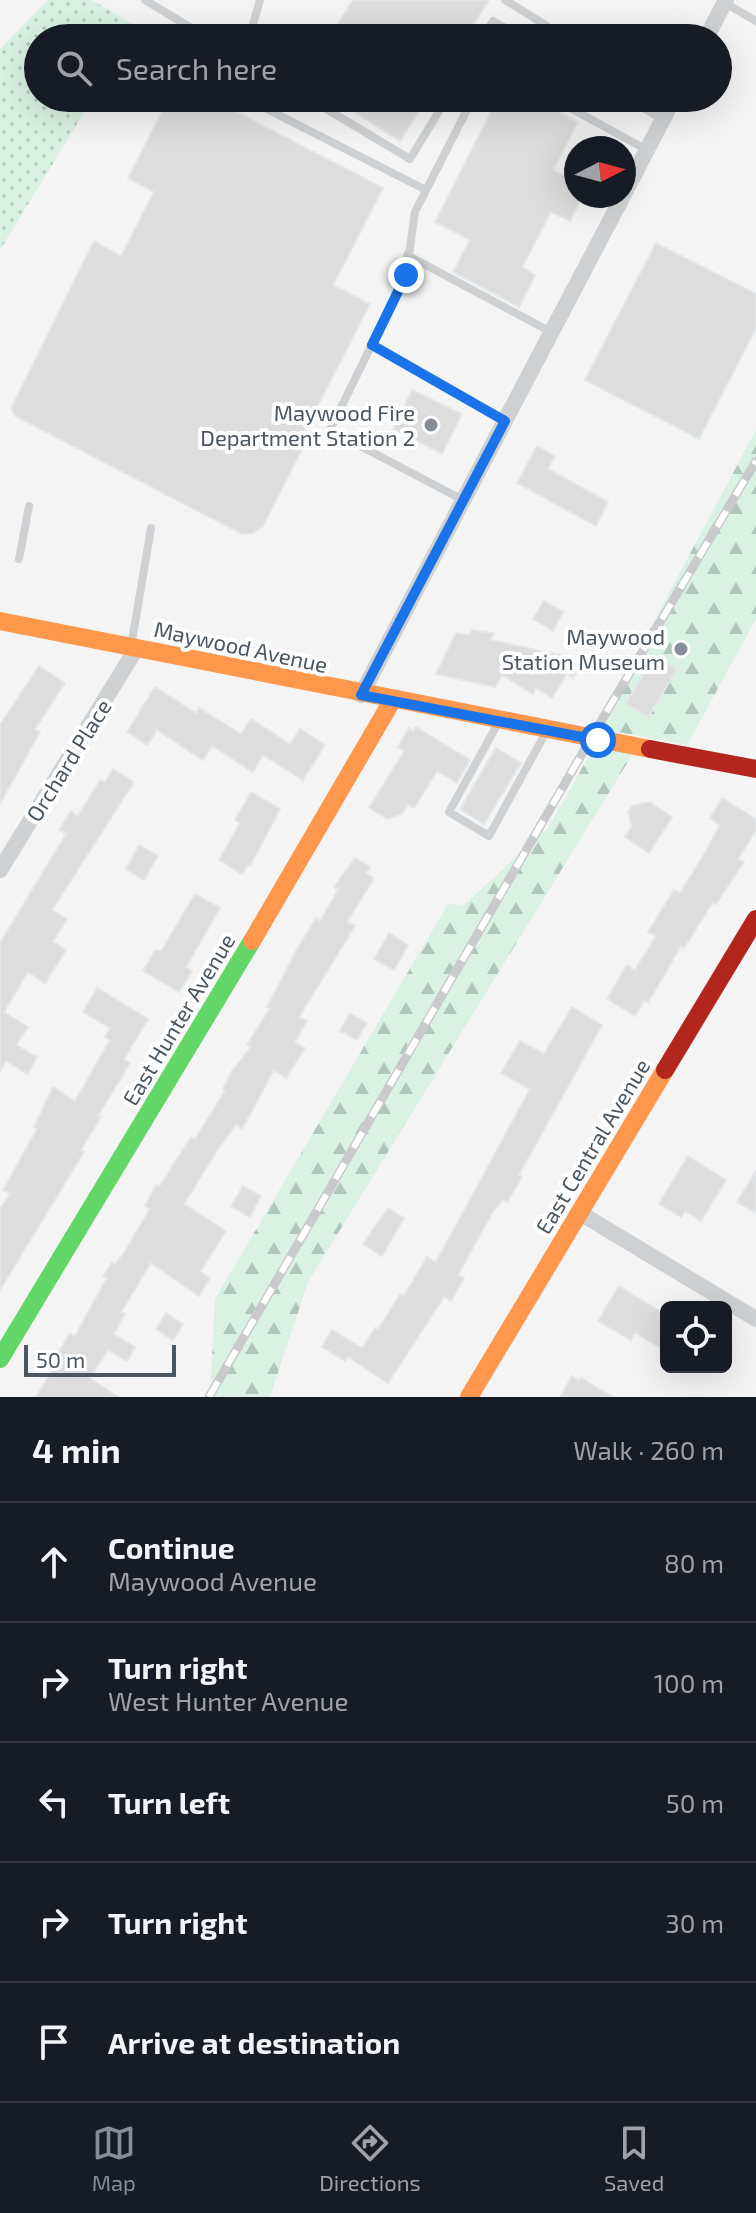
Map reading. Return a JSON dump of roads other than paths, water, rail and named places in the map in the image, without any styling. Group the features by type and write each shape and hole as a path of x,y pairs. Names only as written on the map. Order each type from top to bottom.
{"street":[{"path":"713,24 725,2"},
{"path":"636,172 667,112"},
{"path":"361,695 617,208"},
{"name":"Maywood Avenue","path":"0,621 361,695 756,769"},
{"name":"Orchard Place","path":"0,870 133,648"},
{"name":"East Hunter Avenue","path":"0,1359 267,917 392,701"},
{"name":"East Central Avenue","path":"469,1397 756,919"},
{"path":"580,1213 756,1319"}],"lane":[{"path":"145,0 185,24"},
{"path":"253,24 260,0"},
{"path":"505,0 544,24"},
{"path":"725,2 756,21"},
{"path":"273,112 426,190"},
{"path":"331,112 410,159 439,112"},
{"path":"463,500 330,430 406,275 415,212 466,112"},
{"path":"578,112 647,150"},
{"path":"651,112 663,119"},
{"path":"407,255 552,332"},
{"path":"372,345 505,421"},
{"path":"19,559 29,506"},
{"path":"133,648 151,528"},
{"path":"500,721 449,812 489,836 547,730"}],"railway":[{"path":"209,1397 597,728 756,461"}],"place":[{"name":"Maywood Fire Department Station 2","path":"431,425"},
{"name":"Maywood Station Museum","path":"681,649"}]}
